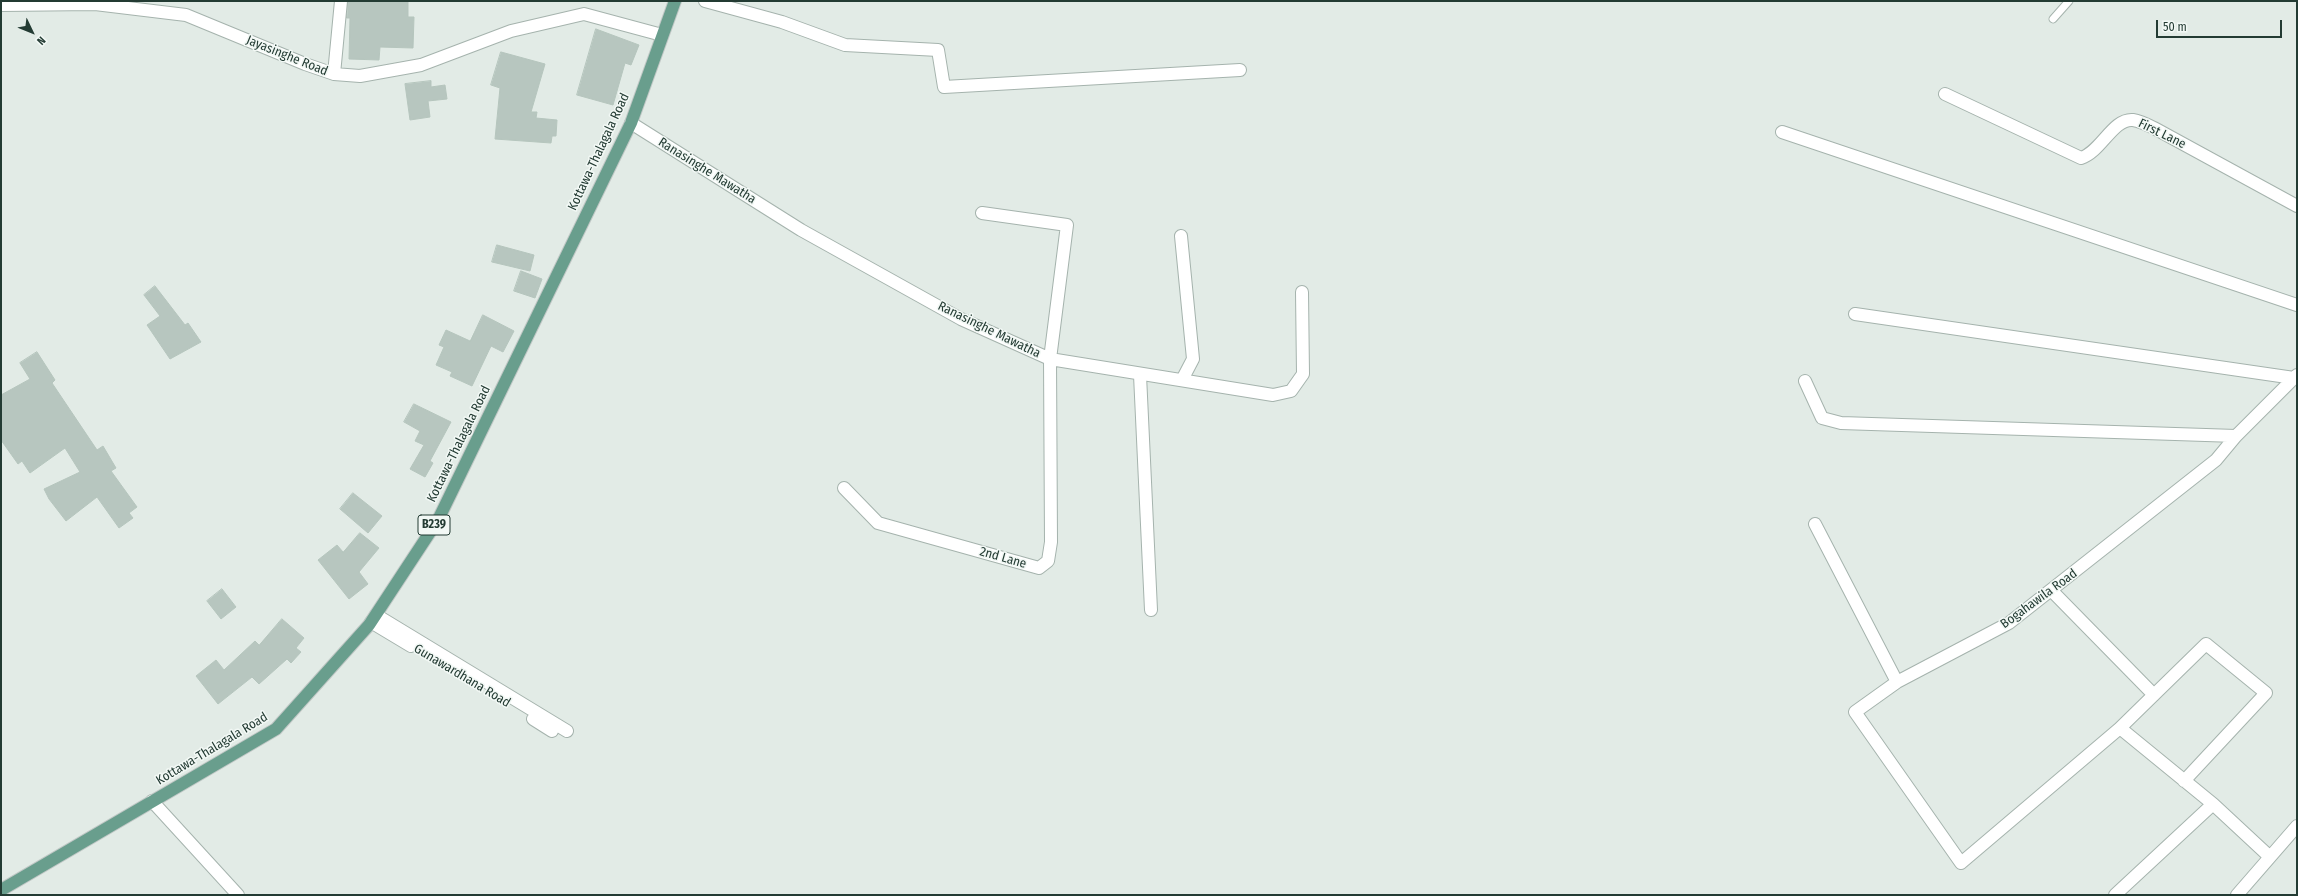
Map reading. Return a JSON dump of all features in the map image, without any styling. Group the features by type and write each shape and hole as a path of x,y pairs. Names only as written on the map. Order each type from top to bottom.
{"main road":[{"name":"Kottawa-Thalagala Road","path":"1,890 276,729 373,618 438,520 631,123 675,1"}],"street":[{"path":"334,74 341,1"},
{"path":"705,1 782,22 845,45 938,50 944,87 1240,70"},
{"name":"Jayasinghe Road","path":"1,5 94,2 186,15 305,64 334,74 360,76 421,65 511,31 584,14 662,35"},
{"name":"First Lane","path":"1946,94 2081,158 2090,155 2121,121 2133,120 2154,128 2297,206"},
{"name":"Ranasinghe Mawatha","path":"631,123 801,230 962,319 1050,359 1140,375 1182,380 1274,395 1291,391 1303,374 1302,292"},
{"path":"1782,132 2297,305"},
{"path":"982,213 1067,225 1050,359"},
{"path":"1181,236 1193,359 1182,380"},
{"path":"1855,314 2295,377"},
{"name":"2nd Lane","path":"844,488 878,523 1038,568 1048,561 1051,542 1050,359"},
{"path":"1140,375 1151,610"},
{"name":"Bogahawila Road","path":"2120,728 1961,863 1855,712 1897,682 2009,623 2052,591 2216,460 2236,436 2295,377"},
{"path":"1805,381 1822,418 1841,423 2236,436"},
{"path":"1815,524 1897,682"},
{"path":"2052,591 2154,695"},
{"path":"373,618 567,731"},
{"name":"Gunawardhana Road","path":"373,618 552,731"},
{"path":"2184,781 2266,693 2206,644 2120,728 2184,781 2213,804 2270,857"},
{"path":"152,801 238,895"},
{"path":"2115,895 2213,804"},
{"path":"2237,895 2297,826"}],"lane":[{"path":"2053,19 2069,1"}],"building":[{"path":"348,1 408,1 408,17 414,17 413,48 380,47 379,60 349,59 350,18 347,18"},
{"path":"596,29 639,45 631,65 625,63 613,105 577,95"},
{"path":"501,52 545,64 531,112 537,112 536,118 557,120 556,136 552,136 551,143 495,139 500,88 491,85"},
{"path":"431,81 431,87 445,85 447,99 428,101 430,117 410,120 405,84"},
{"path":"497,245 534,255 530,271 492,262"},
{"path":"521,271 542,279 535,298 514,291"},
{"path":"155,286 185,325 188,323 201,342 170,359 147,325 160,316 144,295"},
{"path":"483,315 514,331 503,352 491,346 472,386 450,376 452,372 436,365 444,347 439,345 446,330 470,341"},
{"path":"37,352 55,380 52,383 97,450 103,446 116,468 111,471 137,507 129,513 133,518 119,528 97,497 66,521 49,499 44,489 80,472 65,448 30,473 22,461 18,464 1,440 1,395 30,379 20,363"},
{"path":"414,404 451,422 430,461 433,463 425,477 410,469 424,445 415,441 420,431 404,422"},
{"path":"353,493 382,516 368,533 340,509"},
{"path":"360,533 379,548 359,572 368,584 349,599 318,560 337,545 343,552"},
{"path":"222,589 236,607 221,619 207,601"},
{"path":"282,619 304,638 296,648 301,652 291,663 287,659 259,684 252,677 218,704 196,676 216,660 224,670 255,641 259,645"}]}
